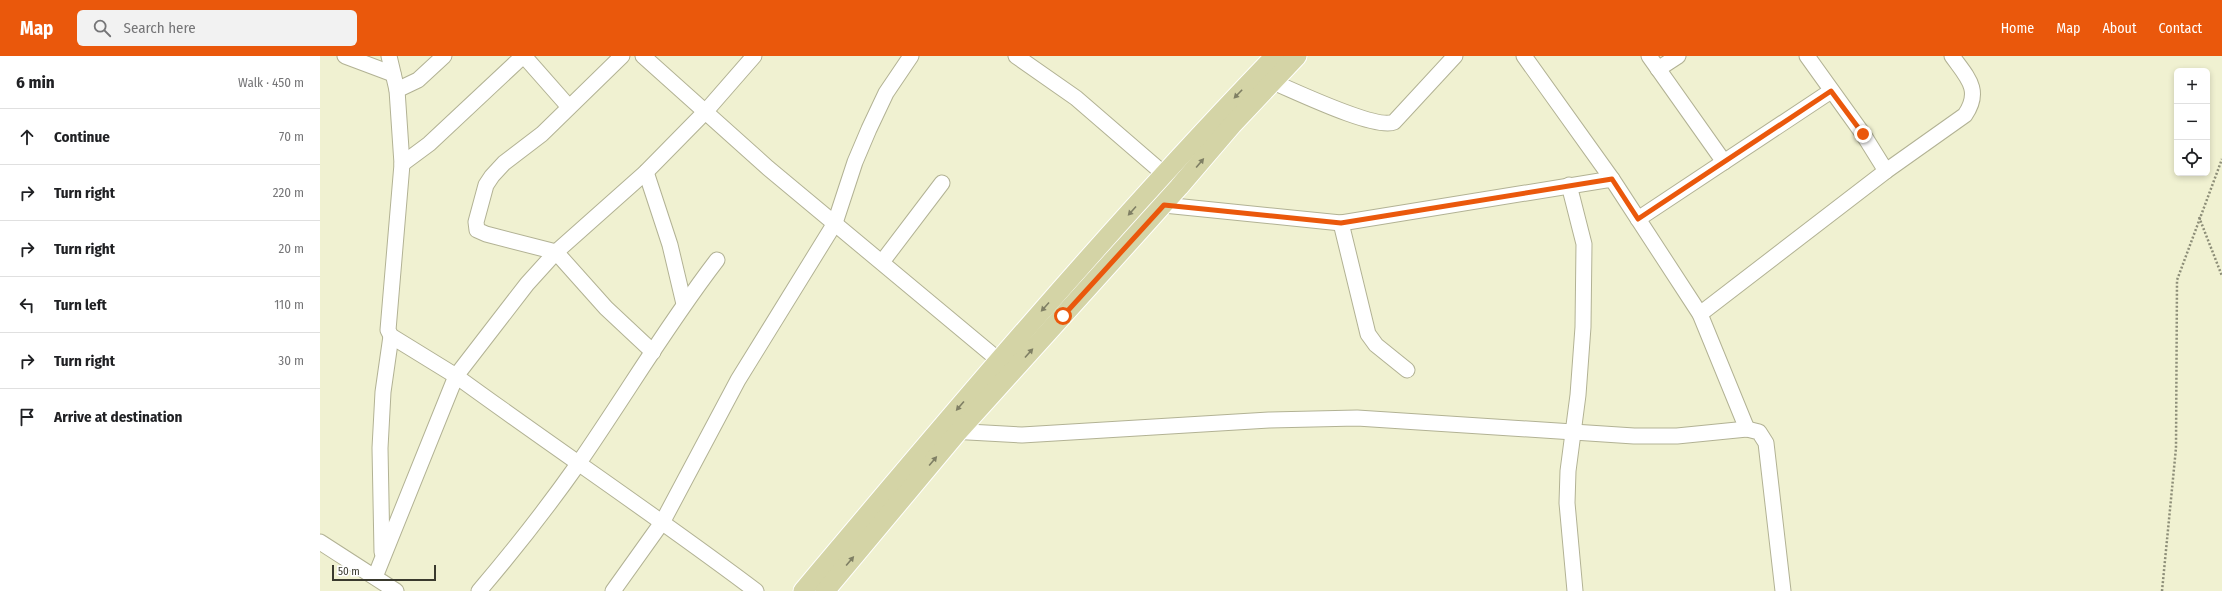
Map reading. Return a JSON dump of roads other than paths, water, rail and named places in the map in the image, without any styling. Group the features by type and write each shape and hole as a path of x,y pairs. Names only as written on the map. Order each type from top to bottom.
{"main road":[{"path":"1267,77 1275,56"},
{"path":"803,591 997,360 1147,194 1163,174 1227,118 1267,77 1297,56"},
{"path":"825,591 957,433 1180,187 1227,118"}],"street":[{"path":"346,56 393,74"},
{"path":"389,56 397,90 402,164 387,320 388,330 391,336 456,376 578,465 663,521 756,591"},
{"path":"397,90 418,80 444,56"},
{"path":"402,164 429,144 523,56 569,107"},
{"path":"622,56 542,134 504,163 492,176 486,185 476,222 477,230 486,234 556,252 606,308 653,352"},
{"path":"643,56 768,168 882,262 997,360 1013,371"},
{"path":"375,577 456,376 527,284 556,252 646,172 706,112 754,56"},
{"path":"613,591 663,521 738,380 835,223 855,162 869,129 886,93 911,56"},
{"path":"1016,56 1076,98 1180,187"},
{"path":"1267,77 1336,108 1381,124 1390,124 1394,122 1455,56"},
{"path":"1524,56 1612,179 1700,314 1747,429"},
{"path":"1649,56 1724,162"},
{"path":"1658,69 1678,56"},
{"path":"1807,56 1863,134 1886,171"},
{"path":"1700,314 1886,171 1965,114 1971,105 1973,93 1969,79 1952,56"},
{"path":"1638,219 1831,91"},
{"path":"646,172 670,245 684,304"},
{"path":"1147,194 1164,205 1341,223 1612,179"},
{"path":"882,262 942,183"},
{"path":"1569,185 1584,244 1582,327 1578,395 1568,471 1567,503 1575,591"},
{"path":"1341,223 1368,334 1376,345 1407,370"},
{"path":"480,591 516,548 578,465 684,304 718,260"},
{"path":"382,560 380,448 383,392 391,336"},
{"path":"939,429 957,433 1022,435 1269,420 1357,418 1634,436 1677,436 1747,429 1759,432 1766,443 1783,591"},
{"path":"320,542 396,591"}]}
